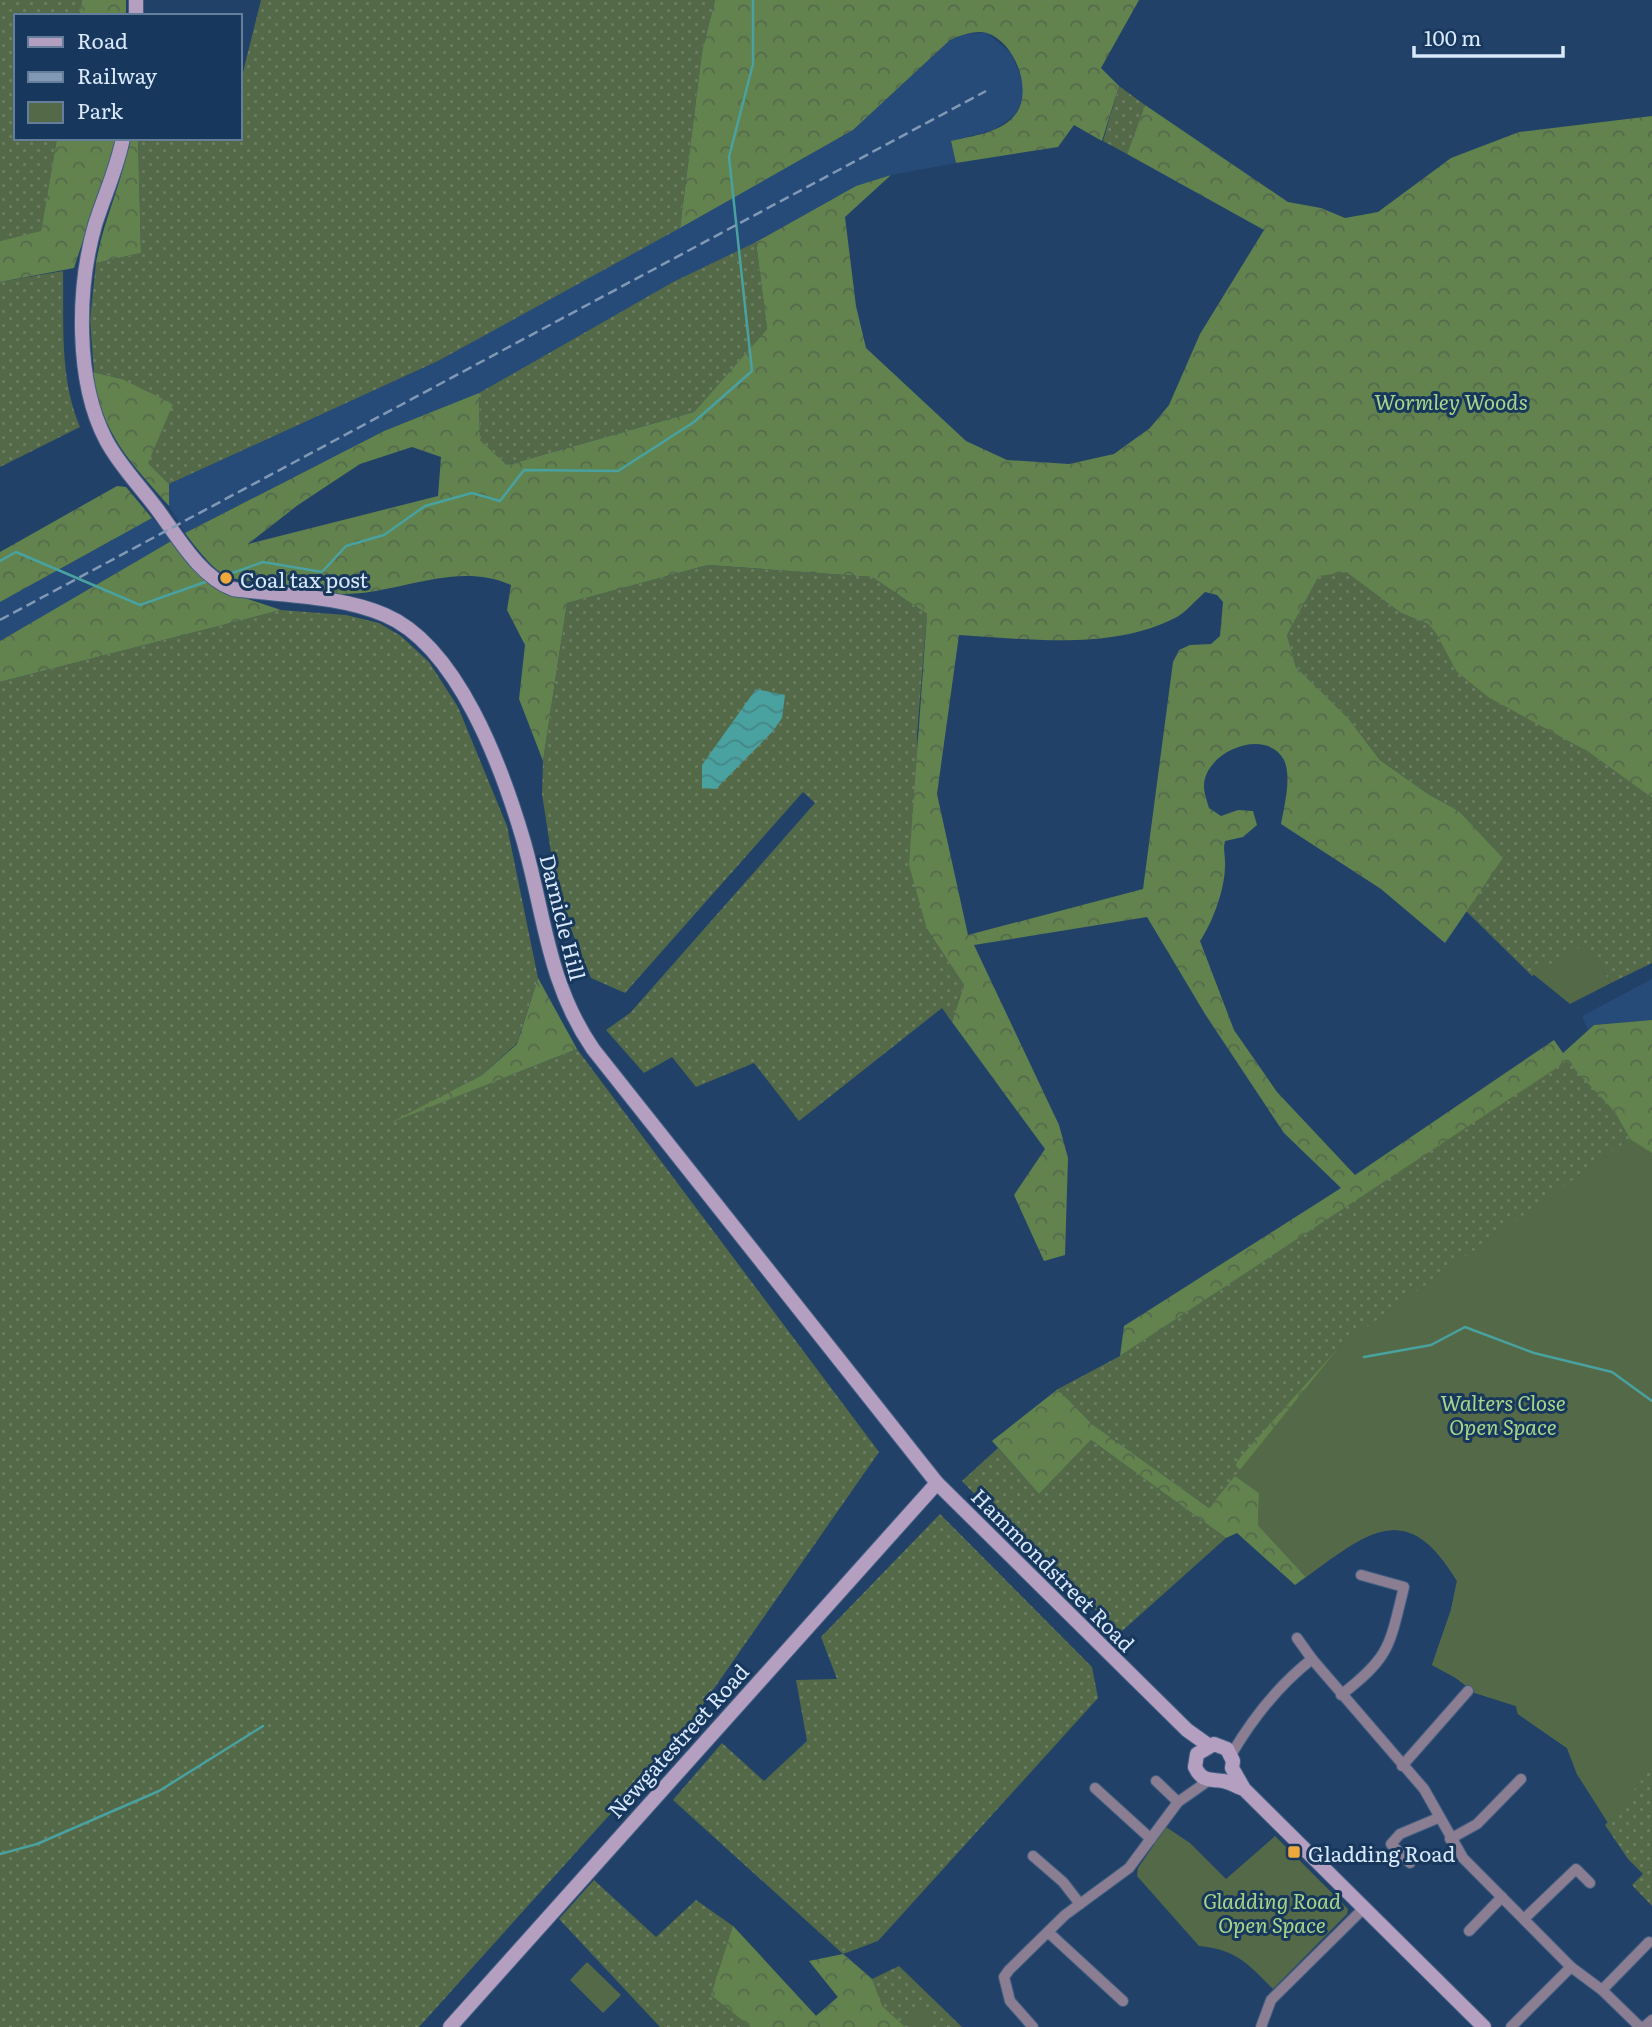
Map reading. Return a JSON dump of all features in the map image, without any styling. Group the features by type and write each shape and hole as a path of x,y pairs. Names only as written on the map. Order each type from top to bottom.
{"street":[{"name":"Darnicle Hill","path":"122,140 111,184 95,225 85,273 85,372 94,412 106,440 194,558 222,585 233,589 353,605 384,615 410,629 443,664 476,718 510,801 530,866 553,970 575,1024 897,1434"},
{"name":"Hammondstreet Road","path":"897,1434 937,1483 1187,1730 1218,1753 1244,1789 1484,2027"},
{"name":"Newgatestreet Road","path":"450,2027 937,1483"},
{"path":"1340,1695 1382,1659 1390,1642 1404,1587 1361,1574"},
{"path":"1297,1638 1340,1695 1424,1789 1463,1858 1571,1967 1602,1990 1642,2027 1652,2020"},
{"path":"1209,1778 1195,1760 1218,1753 1240,1736 1285,1681 1312,1659"},
{"path":"1402,1766 1468,1691"},
{"path":"1033,2027 1010,2001 1004,1977 1080,1904 1129,1868 1178,1802 1209,1778 1218,1753"},
{"name":"Hammondstreet Road","path":"1209,1778 1244,1789"},
{"path":"1450,1839 1477,1824 1521,1779"},
{"path":"1156,1781 1178,1802"},
{"path":"1095,1788 1152,1839"},
{"path":"1410,1863 1391,1844 1400,1835 1438,1818"},
{"path":"1032,1856 1063,1881 1080,1904"},
{"path":"1524,1919 1576,1869 1590,1883"},
{"path":"1469,1931 1502,1898"},
{"path":"1261,2027 1271,2000 1364,1908"},
{"path":"1048,1932 1123,2001"},
{"path":"1602,1990 1649,1942"},
{"path":"1511,2027 1571,1967"}],"shaded area":[{"path":"987,33 1011,53 1024,84 1023,98 1015,115 993,130 951,141 956,163 891,175 856,186 756,242 673,282 479,393 384,431 185,533 169,506 169,484 438,361 853,130 950,40 964,34"},
{"path":"152,518 173,540 0,641 0,602"},
{"path":"1652,979 1652,1020 1594,1025 1588,1030 1582,1016"}],"green space":[{"path":"0,0 82,0 79,14 14,14 14,140 57,140 41,232 0,241"},
{"path":"82,0 126,0 126,14 79,14"},
{"path":"261,0 715,0 702,52 680,228 438,361 169,484 148,463 122,379 94,372 90,320 96,263 141,253 138,140 242,140 242,76"},
{"path":"715,0 1139,0 1101,68 1119,86 1102,141 1074,125 1058,147 956,163 951,141 1002,126 1015,115 1023,93 1019,68 1006,46 987,33 968,34 950,40 853,130 680,228 702,52"},
{"path":"1119,86 1145,105 1127,154 1103,141"},
{"name":"Wormley Woods","path":"1145,105 1288,202 1321,208 1345,218 1378,212 1451,158 1519,132 1652,116 1652,798 1587,751 1488,697 1456,671 1436,633 1428,624 1401,613 1346,572 1319,576 1287,635 1296,667 1348,718 1380,760 1428,794 1459,811 1503,858 1445,943 1381,889 1281,824 1287,783 1284,760 1275,750 1264,745 1251,744 1224,754 1206,774 1204,787 1209,808 1221,816 1238,810 1253,811 1257,825 1243,837 1225,841 1225,872 1221,893 1210,924 1200,941 1234,1030 1277,1092 1355,1175 1554,1040 1563,1053 1594,1025 1652,1020 1652,1191 1243,1473 1236,1466 1237,1461 1339,1347 1630,1139 1614,1111 1567,1061 1120,1356 1124,1326 1341,1188 1284,1133 1205,1014 1147,917 974,945 1059,1125 1068,1158 1065,1255 1044,1261 1014,1195 1045,1149 952,1022 964,985 927,929 909,865 927,614 872,577 708,565 567,603 543,761 519,699 525,645 507,610 511,585 490,578 448,577 384,590 341,594 238,579 219,571 185,533 384,431 479,393 480,440 507,465 694,412 767,329 756,242 856,186 891,175 845,217 856,306 866,348 966,441 1007,460 1069,464 1114,454 1150,428 1169,405 1200,334 1264,230 1127,154","holes":["412,447 441,457 438,496 248,544 298,505 360,464","1205,592 1217,595 1223,602 1220,636 1211,644 1190,645 1179,650 1173,662 1143,889 968,935 937,794 959,635 1042,640 1098,639 1125,635 1152,628 1177,617"]},
{"path":"57,140 115,140 74,268 0,282 0,241 41,231"},
{"path":"130,140 138,140 141,253 96,263 103,232"},
{"path":"756,242 767,329 694,412 507,465 480,440 479,393 673,282"},
{"path":"63,271 66,370 73,408 80,427 0,467 0,282"},
{"path":"93,372 122,379 173,404 148,463 169,484 169,506 130,460 110,430"},
{"path":"117,486 126,487 152,518 0,602 0,552"},
{"path":"173,540 218,589 281,610 0,682 0,641"},
{"path":"708,565 872,577 927,614 917,735 927,929 964,985 952,1022 942,1008 799,1121 754,1063 696,1087 672,1057 644,1073 606,1030 630,1013 815,803 803,792 625,993 591,978 558,898 542,794 543,761 567,603"},
{"path":"1331,572 1346,572 1401,613 1428,624 1436,632 1456,671 1587,751 1652,798 1652,963 1611,983 1585,945 1532,976 1466,911 1503,858 1459,811 1428,794 1380,760 1348,718 1296,667 1287,635 1319,576"},
{"path":"281,610 346,615 379,623 401,636 429,662 458,707 507,826 538,978 517,1043 482,1075 399,1119 577,1049 879,1452 683,1733 419,2027 0,2027 0,682"},
{"path":"1585,944 1611,983 1570,1004 1533,974"},
{"path":"538,978 577,1049 390,1123 482,1075 517,1044"},
{"path":"1567,1060 1614,1111 1630,1139 1339,1347 1308,1428 1652,1670 1652,1906 1632,1885 1643,1874 1628,1859 1605,1825 1608,1822 1577,1774 1567,1748 1518,1714 1516,1706 1475,1693 1456,1678 1432,1665 1451,1610 1457,1581 1439,1555 1421,1539 1404,1531 1386,1531 1368,1536 1306,1577 1258,1525 1209,1508 1092,1424 1058,1389 1120,1356"},
{"name":"Walters Close Open Space","path":"1630,1139 1652,1153 1652,1767 1608,1823 1577,1774 1567,1748 1518,1714 1516,1706 1475,1693 1456,1678 1432,1665 1451,1610 1457,1581 1439,1555 1421,1539 1404,1531 1386,1531 1368,1536 1306,1577 1258,1525 1259,1493 1235,1476 1339,1347"},
{"path":"1058,1389 1092,1424 1209,1508 1235,1476 1259,1493 1258,1525 1306,1577 1295,1585 1237,1533 1226,1538 1091,1440 1039,1494 992,1441"},
{"path":"1091,1440 1226,1538 1121,1632 1040,1563 962,1481 998,1448 1039,1494"},
{"path":"940,1514 1092,1667 1098,1698 878,1941 843,1954 673,1800 722,1743 764,1781 807,1741 796,1680 837,1679 821,1637"},
{"name":"Gladding Road Open Space","path":"1166,1827 1190,1843 1226,1879 1275,1836 1348,1909 1347,1914 1273,1989 1232,1954 1199,1946 1137,1876 1138,1868"},
{"path":"594,1880 656,1937 696,1900 733,1926 816,2016 838,1997 809,1961 847,1957 872,1979 899,1966 962,2027 660,2027 559,1919"},
{"path":"733,1926 816,2016 838,1997 809,1961 843,1954 872,1979 882,2006 905,2027 751,2027 711,1995"},
{"path":"587,1962 621,1995 603,2013 570,1980"},
{"path":"923,2002 935,2019 923,2027 917,2027 907,2014"}],"water":[{"path":"756,689 785,695 782,718 773,731 716,789 702,788 702,765"}],"waterway":[{"path":"221,577 263,562 322,572 346,546 384,535 425,506 472,493 500,501 524,470 618,471 694,422 752,371 729,157 753,64 753,0"},
{"path":"0,561 16,552 140,605 208,581"},
{"path":"1364,1357 1431,1345 1465,1327 1534,1353 1612,1372 1652,1401"},
{"path":"0,1854 37,1844 159,1791 263,1726"}],"railway":[{"path":"0,620 986,91"}],"place":[{"name":"Coal tax post","path":"226,578"},
{"name":"Gladding Road","path":"1294,1852"}]}
